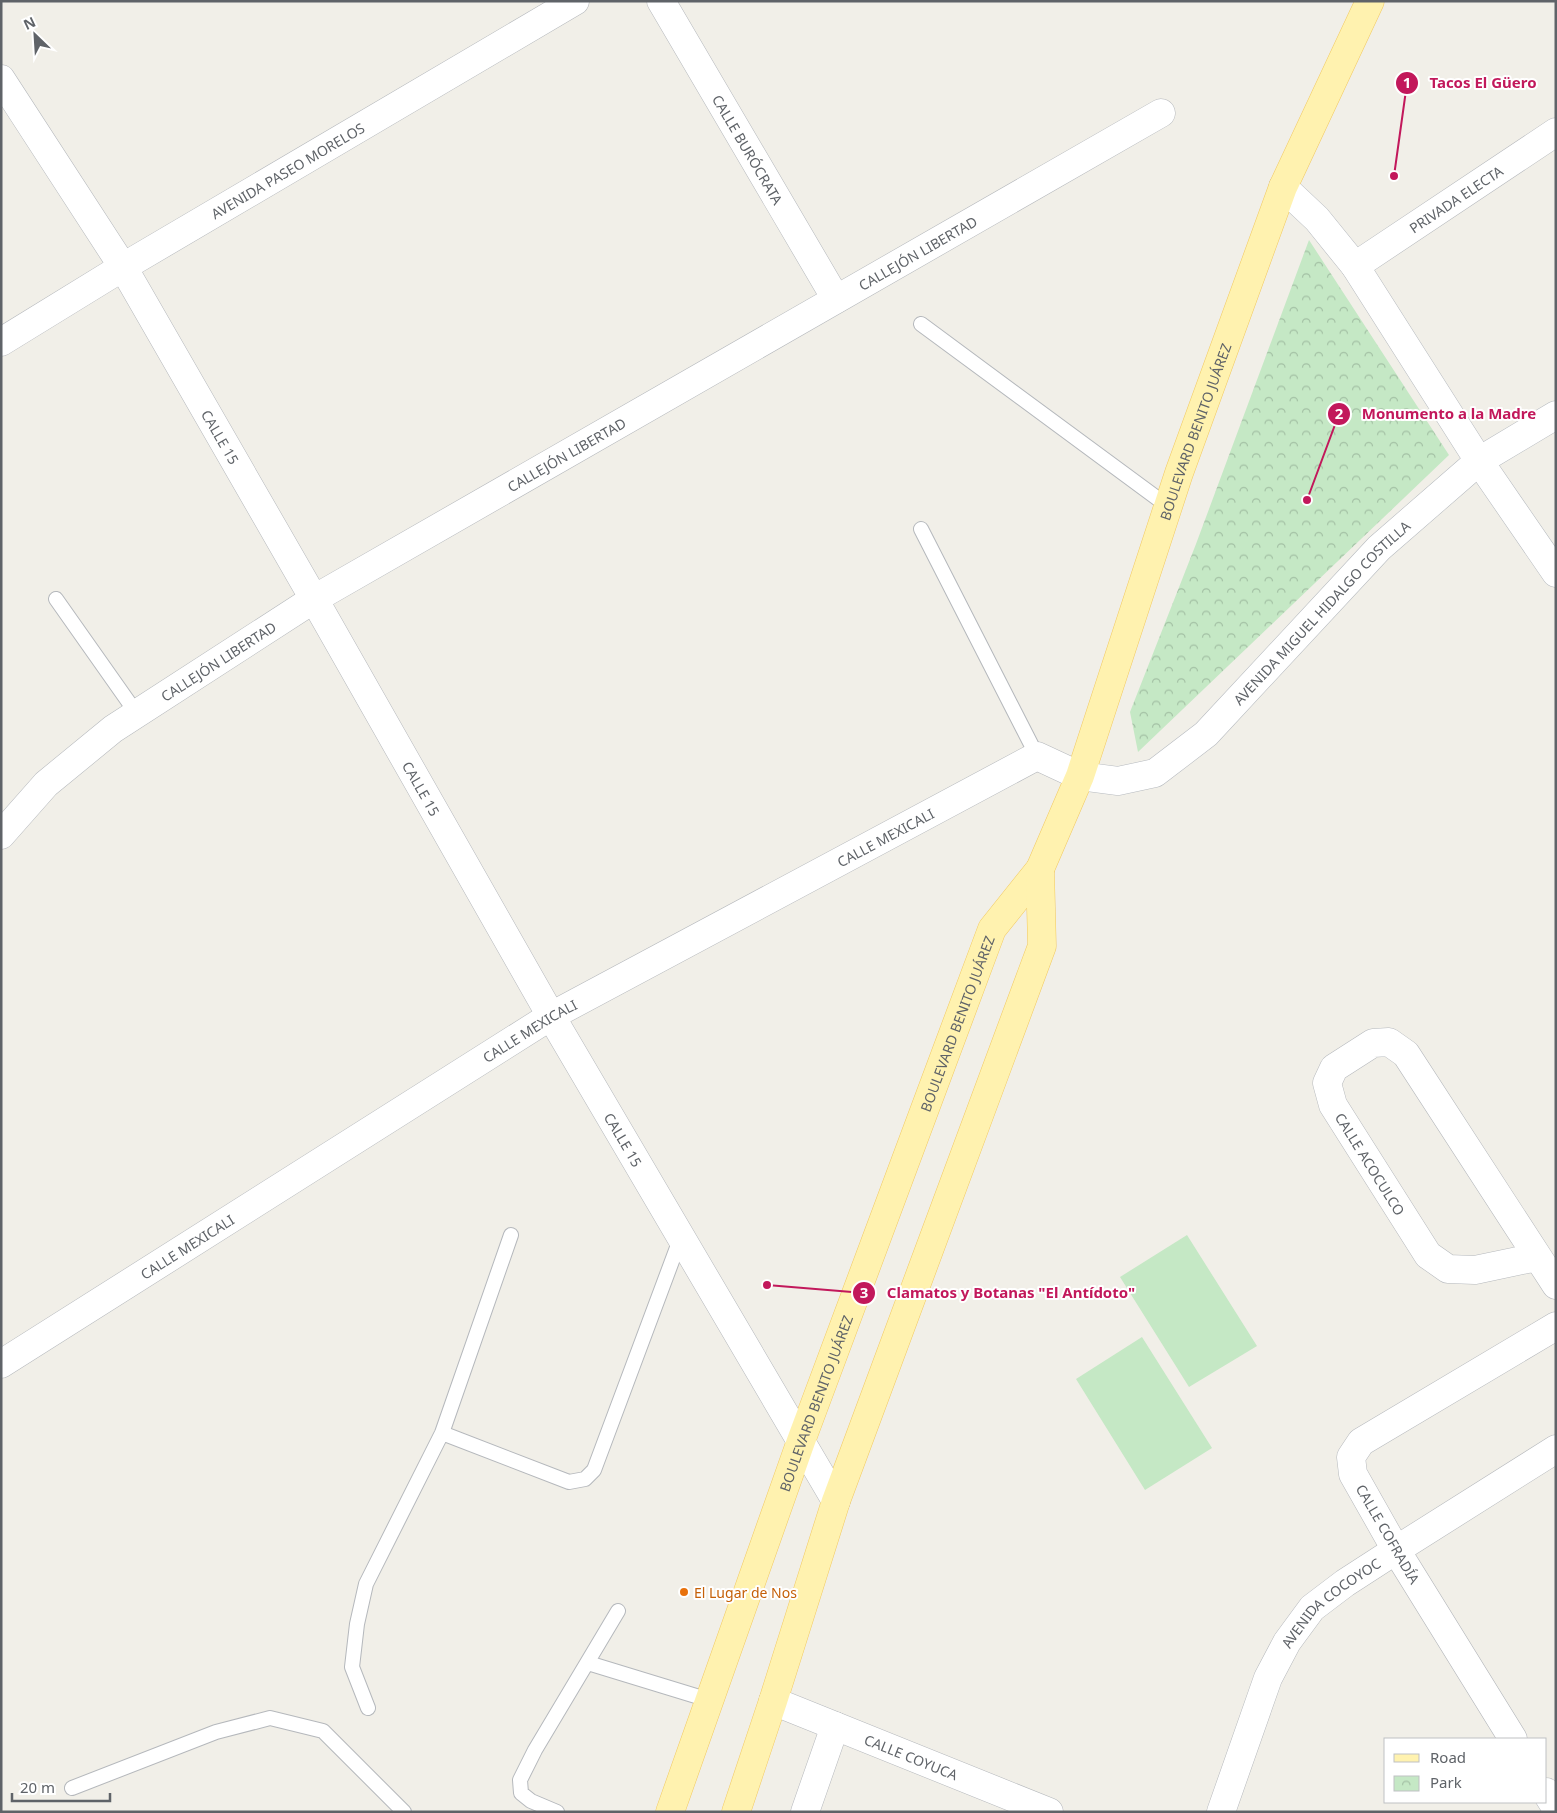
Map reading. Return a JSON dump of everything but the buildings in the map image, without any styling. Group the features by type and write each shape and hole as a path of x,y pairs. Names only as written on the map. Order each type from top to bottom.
{"main road":[{"name":"BOULEVARD BENITO JUÁREZ","path":"670,1812 801,1440 992,929 1040,869 1080,776 1179,473 1283,187 1370,1"},
{"name":"BOULEVARD BENITO JUÁREZ","path":"736,1812 836,1501 1042,946 1040,869"}],"street":[{"name":"AVENIDA PASEO MORELOS","path":"1,342 123,267 575,1"},
{"name":"CALLE BURÓCRATA","path":"661,1 836,299"},
{"name":"CALLE 15","path":"1,79 123,267 551,1016 836,1501"},
{"name":"CALLEJÓN LIBERTAD","path":"1,836 46,784 113,729 314,599 1161,113"},
{"name":"PRIVADA ELECTA","path":"1355,266 1556,132"},
{"path":"1283,187 1317,219 1355,266 1479,461 1556,573"},
{"name":"AVENIDA MIGUEL HIDALGO COSTILLA","path":"1080,776 1118,781 1155,773 1206,734 1379,548 1479,461 1556,415"},
{"path":"1037,756 1080,776"},
{"name":"CALLE MEXICALI","path":"1,1364 551,1016 1037,756"},
{"name":"CALLE ACOCULCO","path":"1537,1256 1475,1270 1448,1269 1428,1256 1333,1105 1327,1083 1334,1068 1373,1043 1389,1042 1406,1054 1556,1285"},
{"name":"CALLE COFRADÍA","path":"1512,1738 1396,1550 1353,1474 1352,1457 1361,1442 1556,1326"},
{"name":"AVENIDA COCOYOC","path":"1221,1812 1268,1678 1287,1642 1312,1608 1345,1583 1556,1449"},
{"name":"CALLE COYUCA","path":"773,1701 1049,1812"},
{"path":"805,1812 835,1726"},
{"path":"1547,1794 1556,1808"}],"lane":[{"path":"921,324 1169,507"},
{"path":"921,529 1037,756"},
{"path":"56,599 137,714"},
{"path":"368,1708 352,1667 357,1624 366,1584 442,1433 511,1236"},
{"path":"442,1433 569,1482 585,1479 594,1470 681,1236"},
{"path":"557,1812 520,1793 520,1780 535,1750 618,1611"},
{"path":"588,1663 709,1700"},
{"path":"72,1788 216,1732 270,1718 323,1731 404,1812"}],"green space":[{"path":"1309,240 1449,455 1138,752 1130,712 1196,544"},
{"path":"1187,1235 1257,1346 1189,1387 1120,1277"},
{"path":"1142,1337 1212,1448 1145,1490 1076,1379"}],"place":[{"name":"Tacos El Güero","path":"1394,176"},
{"name":"Monumento a la Madre","path":"1307,500"},
{"name":"Clamatos y Botanas \"El Antídoto\"","path":"767,1285"},
{"name":"El Lugar de Nos","path":"684,1592"}]}
